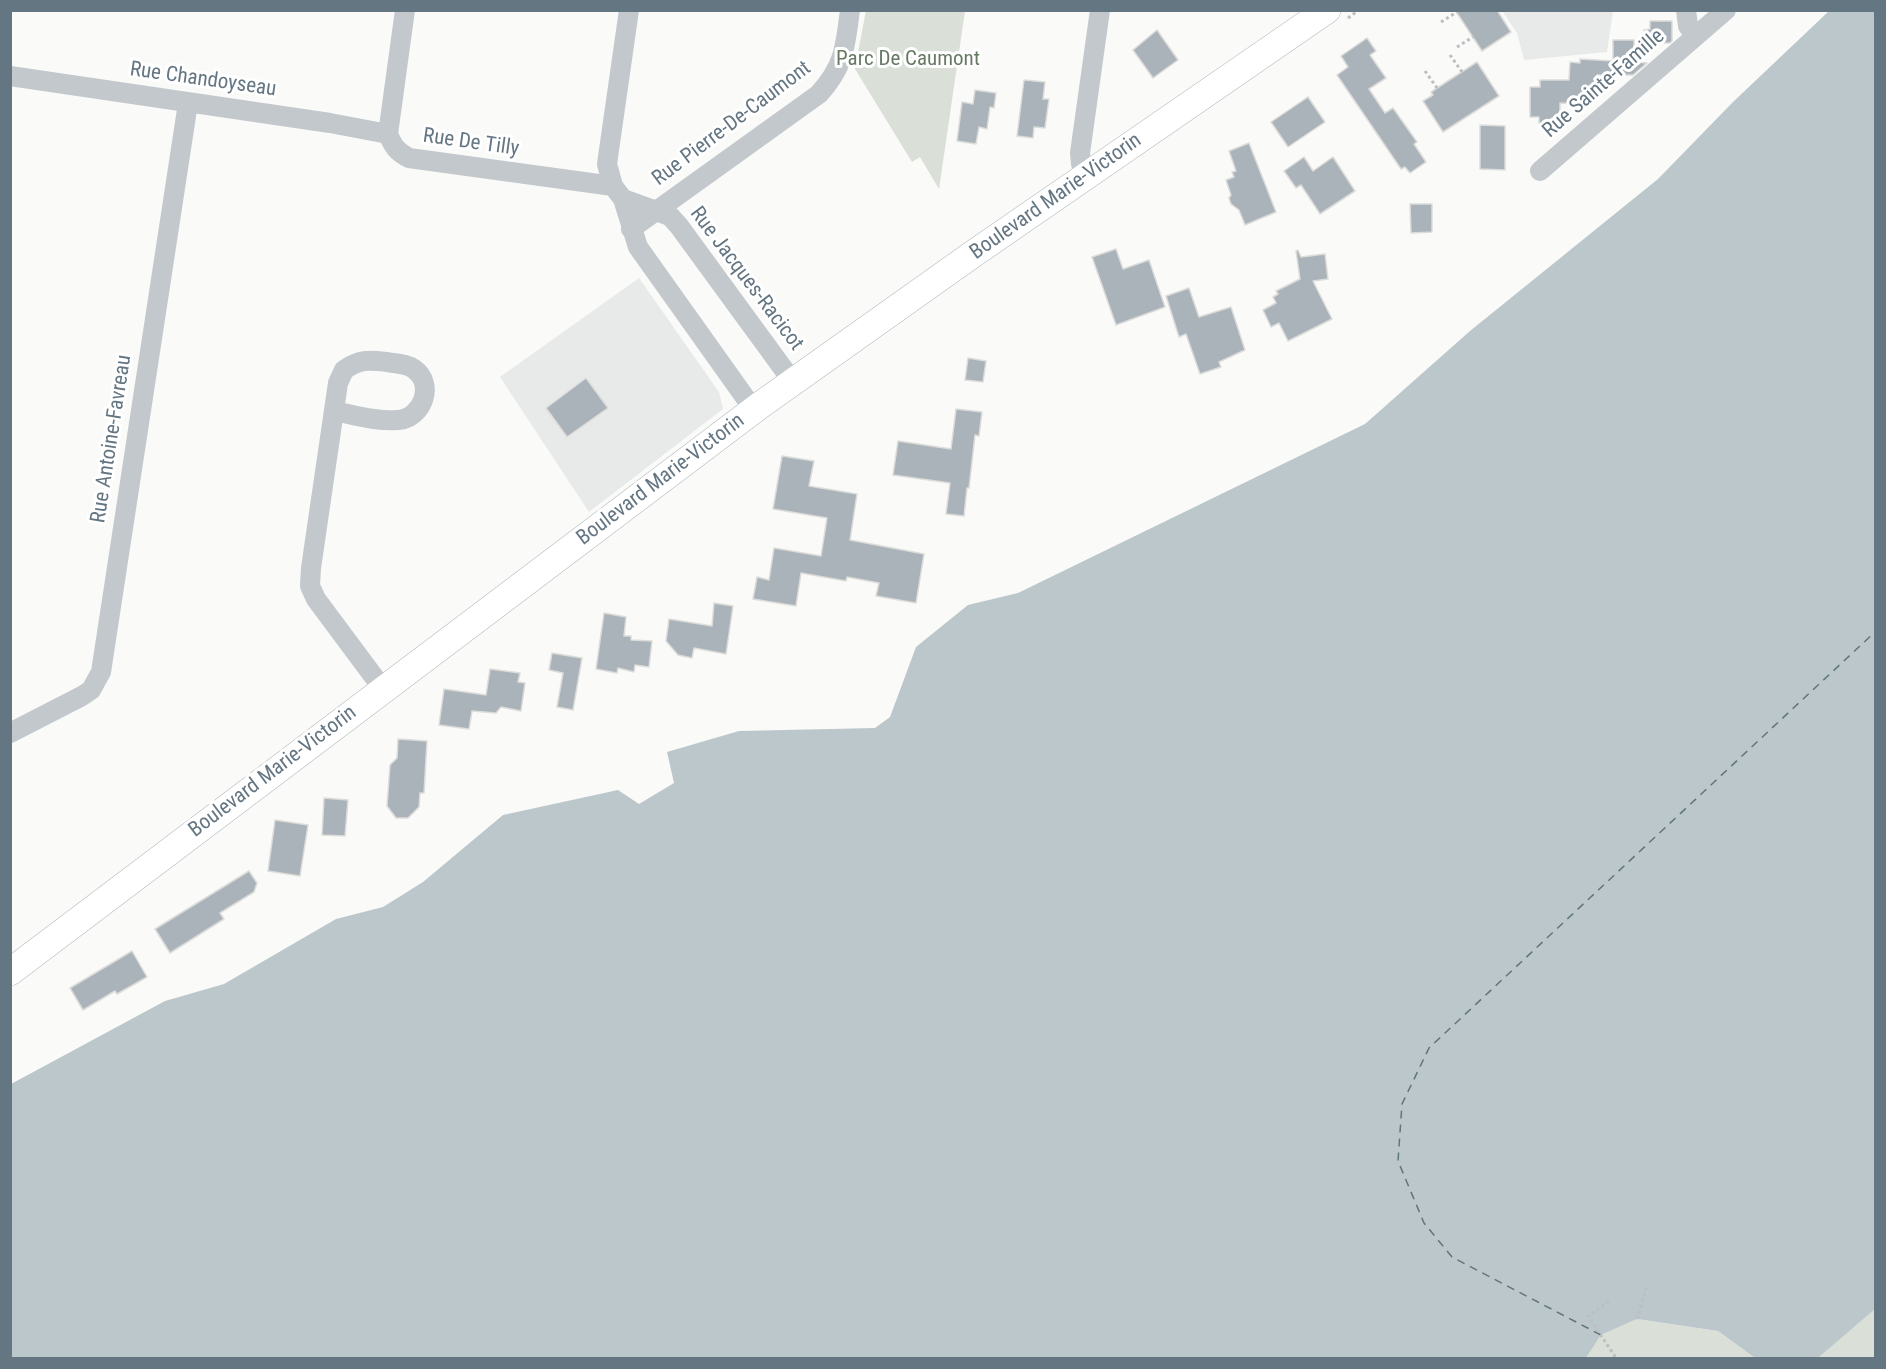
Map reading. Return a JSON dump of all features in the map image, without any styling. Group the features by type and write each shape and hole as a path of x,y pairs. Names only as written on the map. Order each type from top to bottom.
{"street":[{"path":"388,134 405,10"},
{"path":"629,10 607,164 638,247 754,410"},
{"name":"Rue Pierre-De-Caumont","path":"631,229 819,94 830,82 844,56 850,10"},
{"path":"1088,175 1081,164 1080,153 1101,10"},
{"path":"1686,10 1688,26 1696,36"},
{"name":"Rue Sainte-Famille","path":"1540,171 1726,10"},
{"name":"Boulevard Marie-Victorin","path":"10,972 754,410 1314,14"},
{"name":"Rue Chandoyseau","path":"10,76 330,123 388,134"},
{"name":"Rue Antoine-Favreau","path":"10,733 91,690 100,672 188,103"},
{"name":"Rue De Tilly","path":"388,134 393,147 409,158 618,192"},
{"name":"Rue Jacques-Racicot","path":"618,192 670,216 793,382"},
{"path":"334,411 385,420 409,418 423,403 425,391 423,379 407,365 364,360 344,370 338,383 334,411 310,586 316,599 384,689"}],"path":[{"path":"1441,22 1456,12"},
{"path":"1457,47 1473,37"},
{"path":"1450,55 1462,72"},
{"path":"1425,71 1437,88"},
{"path":"1637,1319 1646,1288"},
{"path":"1609,1301 1588,1316 1616,1359"}],"shaded area":[{"path":"1502,11 1613,11 1607,52 1524,60 1517,33"},
{"path":"1829,11 1876,11 1876,1308 1818,1358 1755,1358 1718,1331 1637,1319 1601,1335 1586,1358 11,1358 11,1084 165,1001 224,984 336,919 383,907 423,882 503,815 618,790 639,804 674,783 667,752 739,731 875,728 890,717 916,647 968,605 1018,593 1365,424 1470,331 1658,179 1733,102"},
{"path":"639,278 719,392 723,409 589,512 500,377"}],"green space":[{"name":"Parc De Caumont","path":"866,10 965,11 939,189 920,157 912,162 855,69"},
{"path":"1875,1308 1875,1358 1818,1358"},
{"path":"1637,1319 1718,1331 1755,1358 1586,1358 1601,1335"}],"building":[{"path":"1455,10 1497,10 1511,32 1482,51"},
{"path":"1650,21 1672,21 1672,41 1670,43 1644,43 1644,30 1650,29"},
{"path":"1157,30 1178,60 1153,78 1133,50"},
{"path":"1367,38 1376,51 1370,55 1386,78 1369,89 1385,113 1393,108 1417,142 1414,144 1426,162 1410,173 1405,167 1401,169 1337,75 1348,67 1341,56"},
{"path":"1613,40 1634,40 1634,62 1647,63 1633,75 1597,75 1595,94 1590,94 1590,101 1585,101 1585,104 1560,103 1560,126 1539,125 1539,117 1530,117 1530,87 1540,87 1540,80 1569,80 1570,62 1580,63 1580,59 1613,61"},
{"path":"1477,62 1499,96 1443,132 1423,101 1433,95 1431,92"},
{"path":"1024,80 1045,82 1043,99 1049,99 1045,128 1034,127 1033,138 1017,136"},
{"path":"975,90 996,93 994,108 990,107 987,129 979,127 976,144 957,141 962,102 973,104"},
{"path":"1308,97 1325,122 1288,147 1271,122"},
{"path":"1480,125 1505,126 1505,170 1480,169"},
{"path":"1249,143 1276,212 1245,225 1239,210 1231,204 1229,198 1231,195 1226,180 1234,177 1232,172 1236,171 1229,151"},
{"path":"1304,157 1313,171 1333,157 1355,191 1320,214 1301,185 1296,188 1284,171"},
{"path":"1410,204 1432,204 1432,232 1411,233"},
{"path":"1116,249 1123,269 1149,260 1165,307 1116,325 1092,257"},
{"path":"1298,250 1301,257 1325,254 1328,279 1313,281 1332,319 1288,341 1279,323 1271,327 1263,310 1276,303 1273,297 1278,294 1276,291 1300,279 1296,251"},
{"path":"1189,288 1199,317 1231,307 1245,350 1219,362 1221,367 1200,374 1186,334 1179,337 1166,296"},
{"path":"968,358 986,361 983,382 965,380"},
{"path":"586,378 608,408 567,437 546,408"},
{"path":"956,409 982,412 979,436 975,435 964,516 946,514 950,483 893,475 898,441 951,449"},
{"path":"782,456 814,461 809,486 857,494 850,540 924,554 916,603 876,596 879,583 847,577 846,581 801,573 796,606 753,599 757,577 769,580 774,548 821,556 827,518 773,509"},
{"path":"714,603 733,606 726,654 694,648 692,658 678,655 666,641 669,619 712,626"},
{"path":"604,613 626,617 624,636 631,636 631,640 652,641 649,667 635,665 634,672 618,668 617,673 596,669"},
{"path":"552,653 582,658 573,710 557,707 563,673 549,670"},
{"path":"490,669 520,673 518,682 525,683 521,711 501,707 496,713 472,711 469,729 439,725 444,689 486,695"},
{"path":"398,739 427,741 424,793 420,793 419,807 408,818 396,818 387,806 390,765 397,758"},
{"path":"324,798 348,800 345,836 322,835"},
{"path":"275,820 308,825 300,876 268,871"},
{"path":"249,871 257,883 254,892 220,913 224,919 170,953 155,929"},
{"path":"132,951 147,977 117,994 115,991 83,1010 70,988"}],"ferry route":[{"path":"1601,1335 1452,1257 1424,1223 1398,1161 1402,1104 1429,1048 1876,631"}]}
